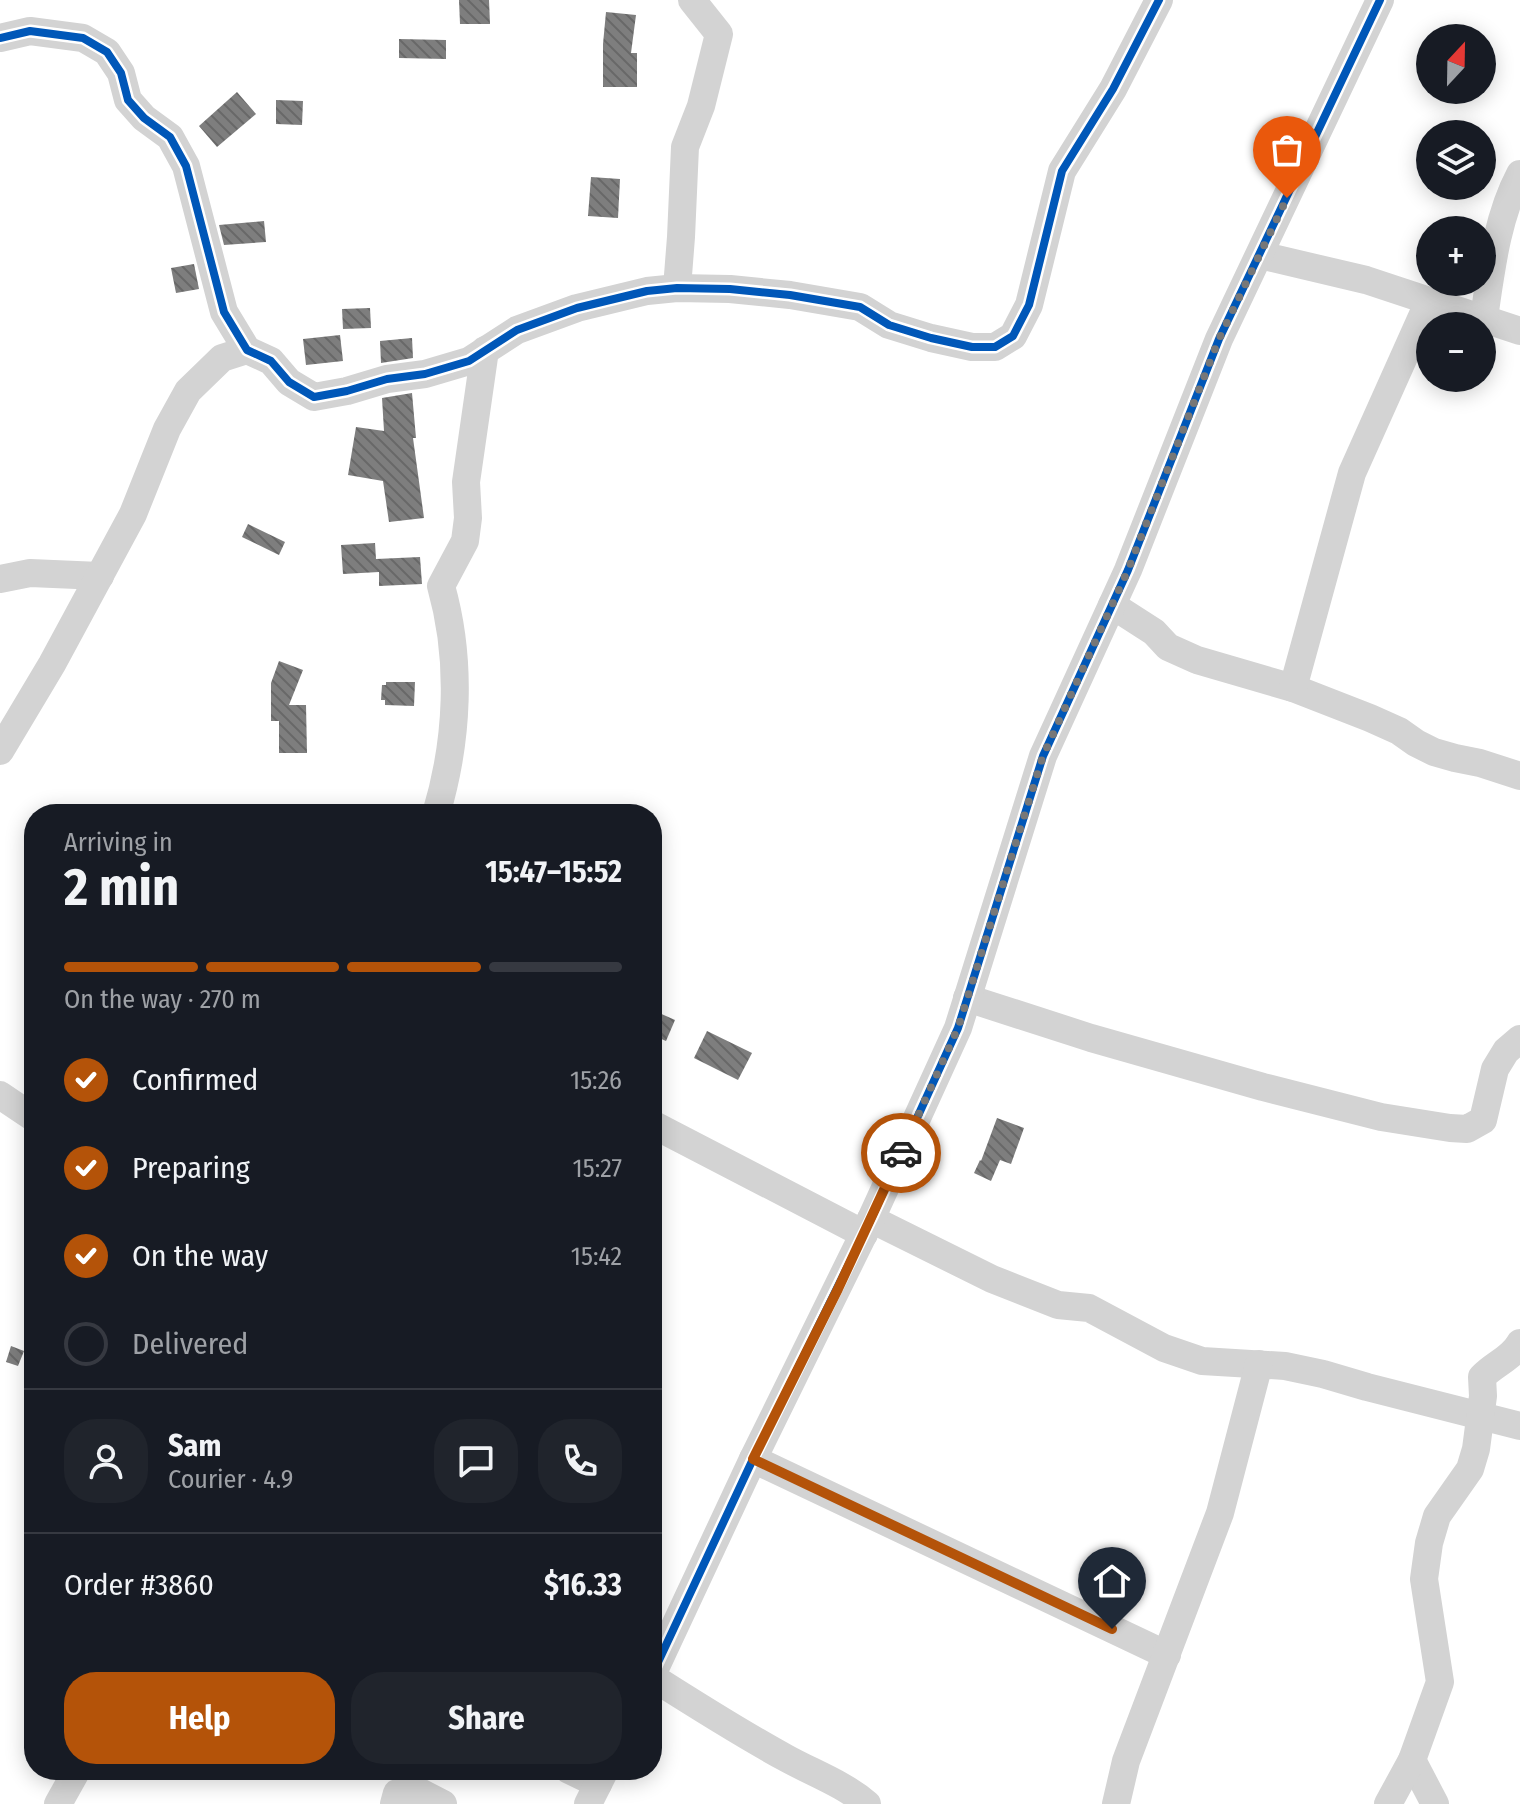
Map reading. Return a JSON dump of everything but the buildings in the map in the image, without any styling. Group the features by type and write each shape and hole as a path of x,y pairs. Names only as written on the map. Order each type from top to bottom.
{"street":[{"path":"677,288 685,147 701,106 719,34 692,0"},
{"path":"0,38 30,31 70,36 83,38 107,52 121,73 128,100 144,118 170,137 186,166 224,312 247,350 271,361 289,382 314,397 387,379 425,374 469,361 517,330 577,308 647,291 677,288 745,290 860,307 889,325 931,338 972,347 995,347 1013,336 1029,305 1062,171 1113,89 1159,0"},
{"path":"662,1655 753,1459 868,1226 958,1028 1043,756 1128,570 1219,339 1380,0"},
{"path":"1485,312 1494,254 1512,188 1520,174"},
{"path":"1260,255 1366,280 1465,312"},
{"path":"1293,688 1352,473 1429,301"},
{"path":"1496,322 1520,331"},
{"path":"0,751 52,664 133,514 167,429 188,391 222,358 247,350"},
{"path":"438,804 454,727 454,649 441,586 465,541 468,518 466,482 485,350"},
{"path":"0,579 30,573 100,576"},
{"path":"1112,605 1154,632 1168,647 1197,660 1293,688 1399,731 1434,752 1520,776"},
{"path":"967,998 1091,1038 1263,1087 1381,1117 1450,1128 1467,1129 1483,1120 1495,1069 1506,1051 1520,1039"},
{"path":"0,1095 24,1111"},
{"path":"662,1129 868,1226 1058,1305 1089,1308 1164,1348 1202,1361 1285,1366 1323,1374 1520,1426"},
{"path":"1388,1804 1412,1760 1440,1682 1424,1579 1429,1543 1437,1516 1470,1469 1481,1416 1482,1377 1516,1350 1520,1343"},
{"path":"1116,1804 1126,1761 1220,1513 1259,1364"},
{"path":"753,1459 1167,1655"},
{"path":"662,1682 755,1741 854,1793 867,1804"},
{"path":"1412,1760 1435,1804"},
{"path":"58,1804 71,1780"},
{"path":"394,1804 397,1793 416,1790 443,1804"}],"cycle path":[{"path":"0,38 30,31 83,38 107,52 121,73 128,100 144,118 170,137 186,166 224,312 247,350 271,361 289,382 314,397 387,379 425,374 469,361 517,330 577,308 647,291 677,288 790,295 860,307 889,325 931,338 972,347 995,347 1013,336 1029,305 1062,171 1113,89 1159,0"},
{"path":"662,1654 871,1219 958,1028 1043,756 1128,570 1219,339 1380,0"}],"way so far":[{"path":"901,1153 958,1028 1043,756 1128,570 1219,339 1287,198"}],"route":[{"path":"901,1153 838,1289 753,1459 1112,1629"}]}
